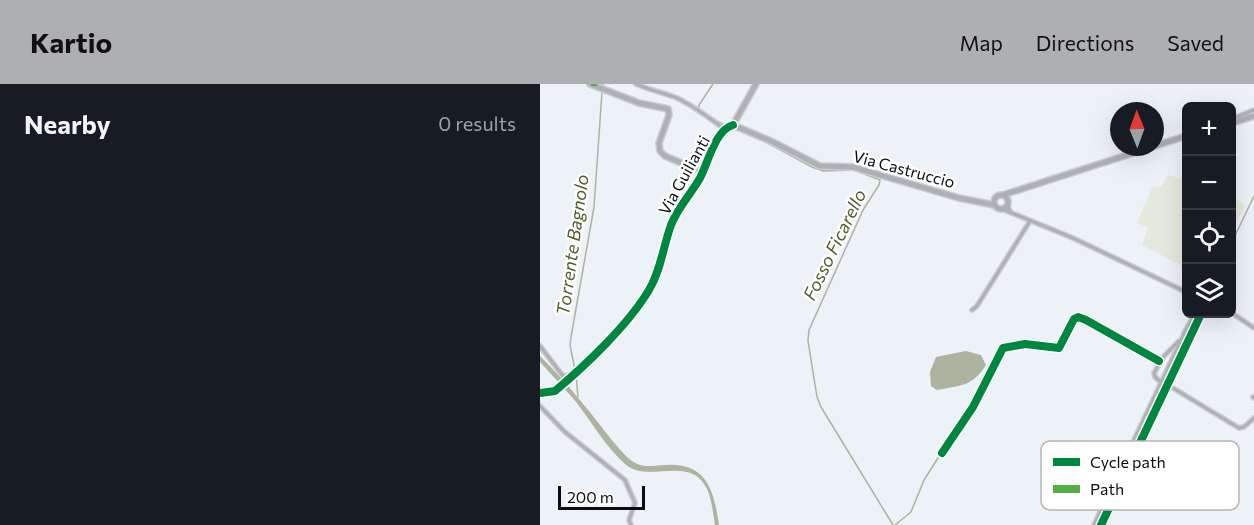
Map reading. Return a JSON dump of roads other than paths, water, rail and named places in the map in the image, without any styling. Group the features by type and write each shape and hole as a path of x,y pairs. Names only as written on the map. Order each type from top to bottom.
{"street":[{"path":"590,84 648,106 668,109 669,115 660,138 660,151 665,156 703,172"},
{"path":"636,84 674,97 729,127"},
{"name":"Via Guilianti","path":"540,393 552,393 558,389 627,322 648,292 662,258 672,222 703,172 708,157 756,84"},
{"path":"1236,119 1254,110"},
{"path":"1236,120 1254,116"},
{"name":"Via Castruccio","path":"729,127 773,142 820,166 853,167 994,205"},
{"path":"1164,144 1182,137"},
{"path":"969,199 994,198 1014,193 1027,186 1125,156"},
{"path":"1002,209 1014,193"},
{"path":"1003,195 1009,210 1016,215"},
{"path":"994,198 994,205 998,208 1073,238 1182,290"},
{"path":"972,309 977,306 1030,221"},
{"path":"1236,317 1254,328"},
{"path":"942,453 973,407 1003,348 1025,344 1059,348 1074,318 1086,320 1160,361"},
{"path":"1162,383 1154,375 1160,361 1178,344 1193,318"},
{"path":"1141,441 1199,318"},
{"path":"1134,441 1185,332"},
{"path":"540,346 563,376 572,375"},
{"path":"1168,385 1239,428 1244,427 1254,418"},
{"path":"540,406 559,427 627,481 635,503 629,520 631,525"},
{"path":"1094,525 1101,510"},
{"path":"1101,525 1108,510"}],"waterway":[{"name":"Fosso Ficarello","path":"699,109 699,105 713,84"},
{"name":"Torrente Bagnolo","path":"575,370 570,345 594,207 602,92"},
{"name":"Fosso Ficarello","path":"713,119 727,126"},
{"name":"Fosso Ficarello","path":"732,128 764,141 823,171 854,170 880,180 863,210 809,330 808,341 817,397 821,407 893,525"},
{"path":"1236,234 1254,196"},
{"path":"1138,441 1195,318"},
{"name":"Torrente Bagnolo","path":"576,375 578,397"},
{"path":"895,525 911,512 924,480 938,458"},
{"path":"1099,525 1106,510"}]}
